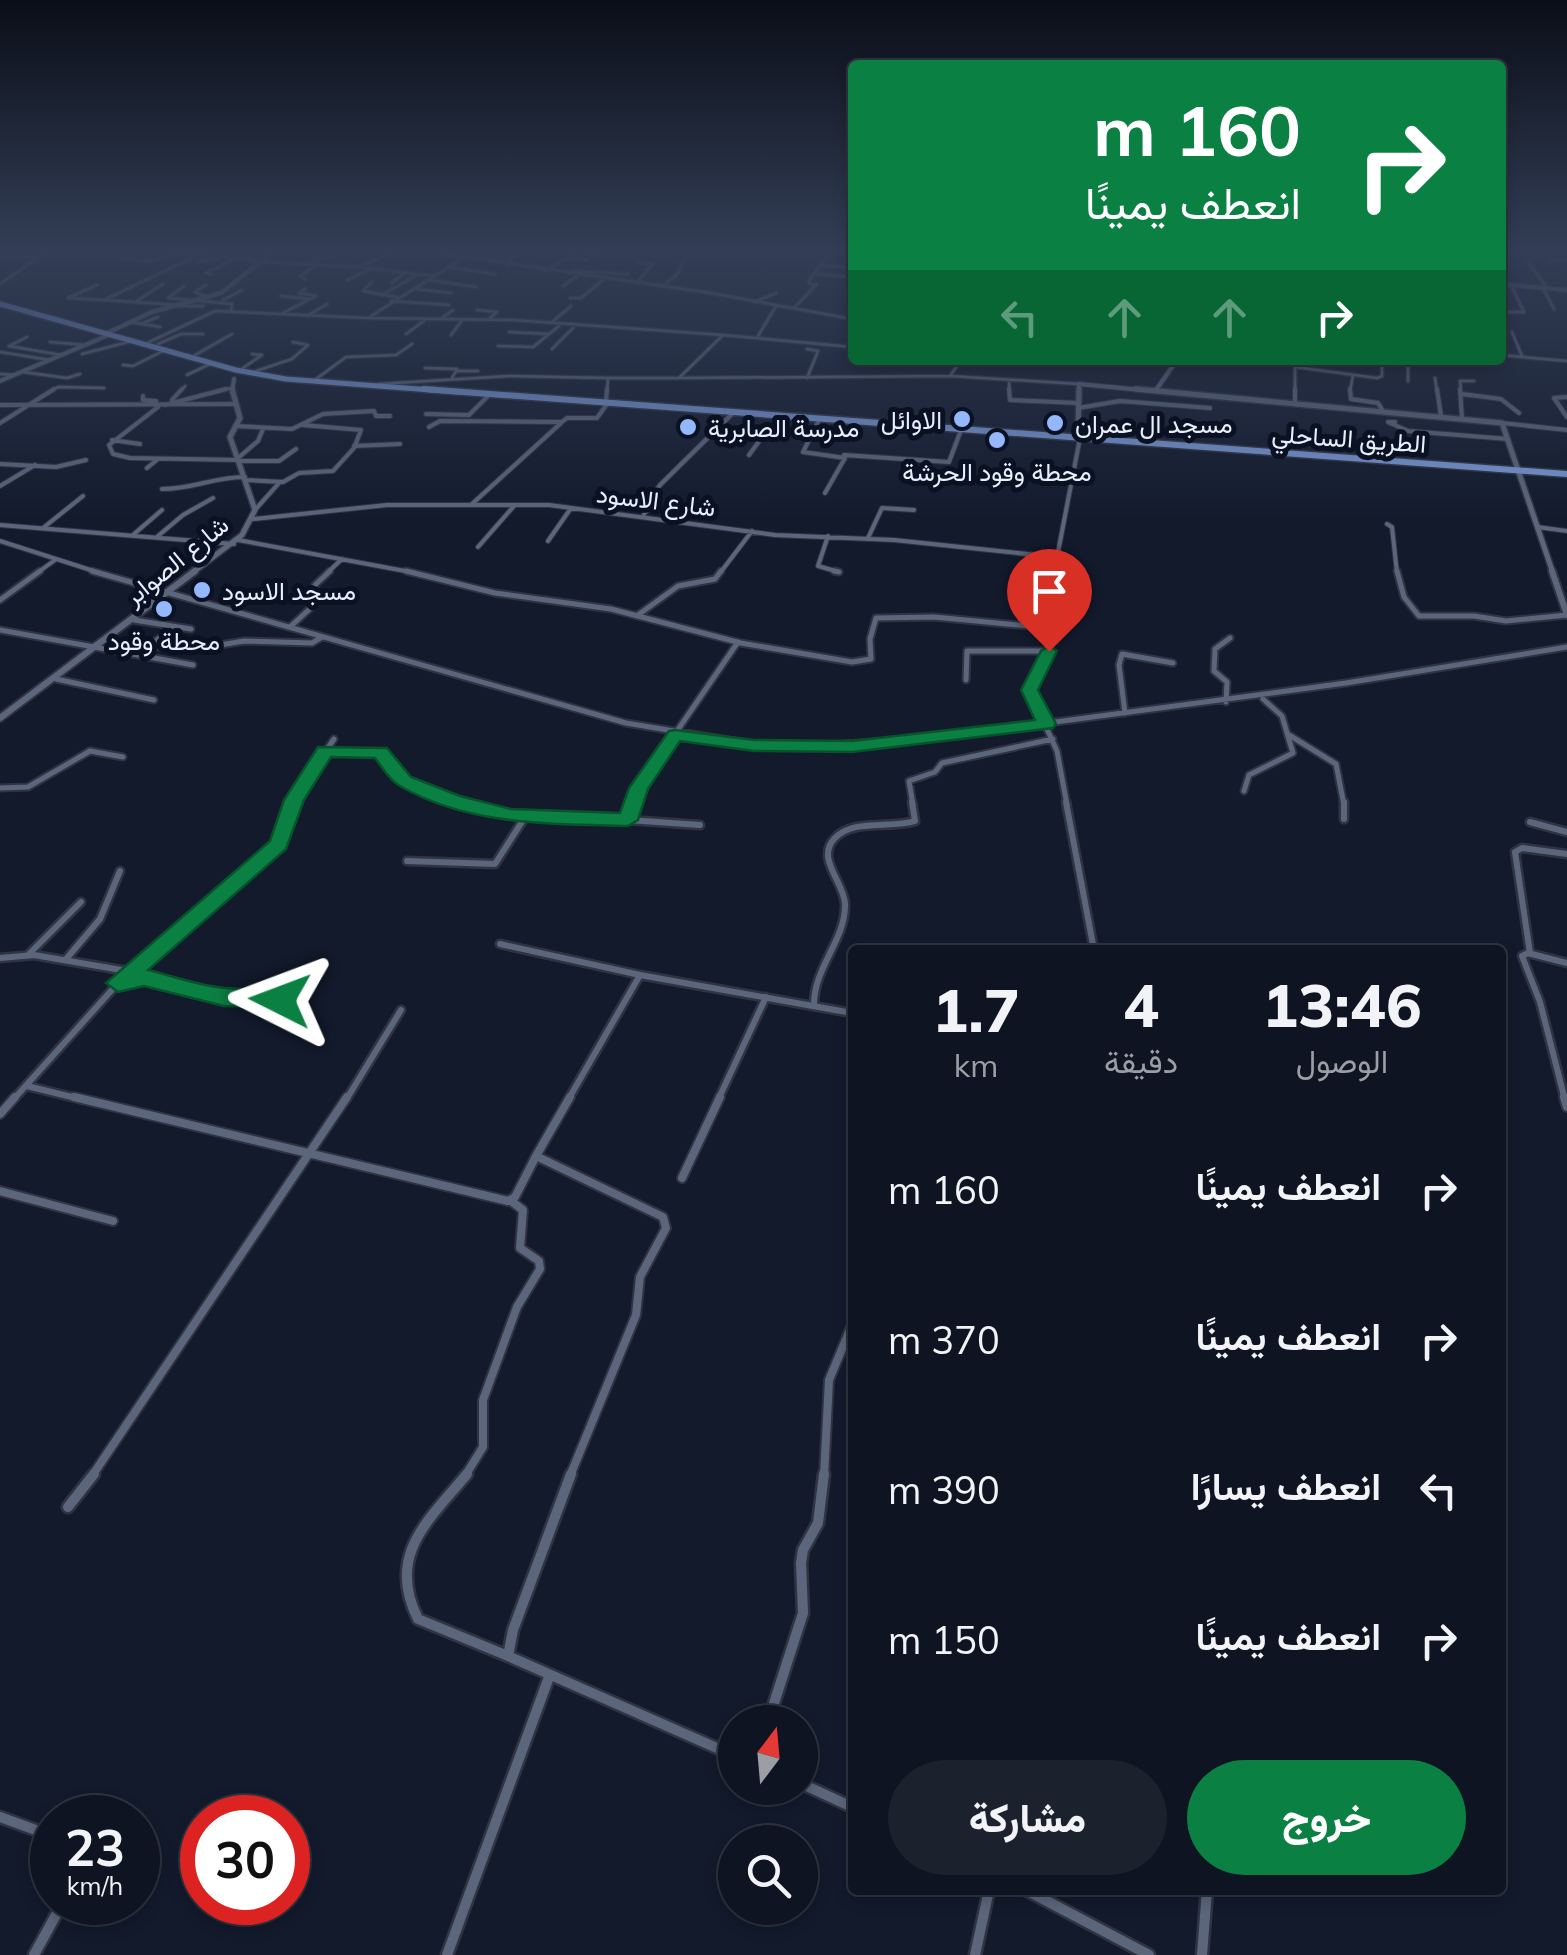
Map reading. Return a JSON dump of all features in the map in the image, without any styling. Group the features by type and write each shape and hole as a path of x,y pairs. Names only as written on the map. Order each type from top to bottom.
{"highway":[{"name":"الطريق الساحلي","path":"135,340 253,372 432,390 1567,472"},
{"name":"الطريق الساحلي","path":"135,340 224,367 316,380 488,396 1079,436"}],"street":[{"path":"23,339 9,346 62,356"},
{"path":"0,381 97,339"},
{"path":"148,342 153,339"},
{"path":"158,344 169,339"},
{"path":"195,355 223,339"},
{"path":"498,346 534,346 544,339"},
{"path":"552,348 561,339"},
{"path":"679,378 717,339"},
{"path":"786,339 848,347"},
{"path":"1515,339 1522,357"},
{"path":"82,354 135,340"},
{"path":"50,342 86,345"},
{"path":"293,342 308,345 292,359 234,379 230,388 160,406 112,440 110,450 117,456 281,460 296,449"},
{"path":"316,380 346,357 398,354 412,344"},
{"path":"808,349 818,351 808,378"},
{"path":"122,365 134,366 165,350"},
{"path":"0,352 50,360"},
{"path":"243,368 262,356 252,354"},
{"path":"1506,356 1567,360"},
{"path":"187,376 212,364"},
{"path":"950,376 958,365"},
{"path":"1156,390 1174,365"},
{"path":"1295,403 1295,367 1382,376 1382,365"},
{"path":"1408,365 1408,382"},
{"path":"224,367 234,379"},
{"path":"425,368 478,371"},
{"path":"452,378 457,371"},
{"path":"23,372 67,378 80,374"},
{"path":"0,374 16,375"},
{"path":"1353,375 1350,398 1378,402 1383,411"},
{"path":"378,384 452,378 950,376 1156,390 1567,430"},
{"path":"472,504 567,418 599,418 606,402 608,378"},
{"path":"1434,378 1441,416"},
{"path":"1462,418 1460,381 1474,381"},
{"path":"1010,383 1010,400 1078,406 1120,402 1210,408"},
{"path":"1079,384 1079,436 1055,557 1049,651 1029,690 1053,740 1093,945"},
{"path":"172,401 184,386"},
{"path":"0,422 58,387 104,388"},
{"name":"شارع الصوابر","path":"0,718 236,542 253,520 255,510 230,437 240,418 230,388"},
{"path":"1462,394 1501,399 1518,413"},
{"path":"143,396 143,400 156,401 160,406"},
{"path":"426,414 469,415 488,396"},
{"path":"1566,397 1554,398 1567,418"},
{"path":"0,405 234,404"},
{"path":"303,425 320,415 349,411 374,411 376,416 390,416"},
{"path":"644,515 656,500 654,492 660,485 733,413"},
{"path":"819,420 803,452 846,458 825,493"},
{"path":"429,427 440,421 562,422"},
{"path":"1396,422 1388,422 1408,432 1508,439"},
{"path":"1388,524 1392,526 1396,548 1398,587 1418,616 1474,616 1506,621 1567,615 1502,423"},
{"path":"235,426 360,428 354,446 333,471 299,473 280,482 255,510"},
{"path":"718,428 762,436 749,455"},
{"path":"239,459 258,441 263,429"},
{"path":"844,455 949,462 962,430"},
{"path":"112,440 140,444"},
{"path":"354,446 400,444"},
{"path":"146,468 159,458"},
{"path":"0,464 60,466 86,460"},
{"path":"0,486 35,465"},
{"path":"162,490 192,489 214,477 280,482"},
{"path":"43,528 84,496"},
{"path":"158,536 183,515 213,498"},
{"path":"478,546 515,505"},
{"name":"شارع الاسود","path":"253,520 370,506 515,505 644,515 752,531 1055,557"},
{"path":"548,540 572,508"},
{"path":"868,538 882,508 914,510"},
{"path":"134,534 162,510"},
{"path":"0,525 236,542 343,558 494,593 637,616 738,642 862,662 872,656 870,638 876,618 934,617 1051,628"},
{"path":"1537,528 1567,530"},
{"path":"637,616 678,586 715,579 752,531"},
{"path":"828,536 818,566 839,572"},
{"path":"0,541 55,560 675,735 754,745 852,747 1262,698 1567,647"},
{"path":"315,585 343,558"},
{"path":"0,600 55,560"},
{"path":"290,627 328,592"},
{"path":"134,620 192,629"},
{"path":"149,646 174,626"},
{"path":"0,630 63,638 96,649 192,664"},
{"path":"208,647 244,641 312,643 323,636"},
{"path":"1226,702 1228,682 1214,671 1213,659 1216,648 1230,638"},
{"path":"108,640 173,649"},
{"path":"628,820 638,788 738,642"},
{"path":"966,680 967,651 1049,651"},
{"path":"1125,713 1119,664 1122,654 1173,663"},
{"path":"56,679 154,700"},
{"path":"1244,791 1249,775 1292,754 1282,716 1262,698"},
{"path":"1288,734 1326,754 1339,766 1344,777 1344,819"},
{"path":"0,1114 128,972 278,844 294,800 334,739"},
{"path":"814,1006 815,980 845,905 842,886 832,876 830,845 836,836 863,828 911,823 916,818 910,806 909,781 935,772 942,763 1053,740"},
{"path":"0,788 28,787 90,751 123,757"},
{"path":"325,751 377,751 386,756 404,781 470,806 525,817 700,825"},
{"path":"407,861 496,864 525,817"},
{"path":"1530,822 1567,832"},
{"path":"1530,953 1515,852 1522,848 1567,854"},
{"path":"66,959 95,929 96,919 111,904 120,871"},
{"path":"25,957 81,902"},
{"path":"500,944 640,975 848,1012"},
{"path":"0,958 34,954 128,972"},
{"path":"1567,963 1522,954 1538,997 1567,1106"},
{"path":"511,1201 640,975"},
{"path":"118,983 144,978 224,997 280,1000"},
{"path":"682,1178 766,998"},
{"path":"68,1507 114,1446 212,1293 310,1156 401,1010"},
{"path":"26,1086 511,1201 523,1210 520,1248 538,1261 540,1269 517,1307 482,1400 483,1447 478,1459 414,1540 405,1566 412,1607 418,1620 718,1749"},
{"path":"508,1656 513,1630 554,1516 636,1315 640,1277 667,1224 663,1216 536,1156"},
{"path":"0,1191 113,1221"},
{"path":"773,1705 803,1613 803,1550 818,1523 828,1463 829,1380 848,1335"},
{"path":"447,1955 549,1678"},
{"path":"818,1791 848,1805"},
{"path":"0,1816 30,1828"},
{"path":"975,1955 989,1895"},
{"path":"1035,1895 1149,1955"},
{"path":"1202,1955 1207,1895"},
{"path":"34,1955 50,1925"}],"place":[{"name":"الاوائل","path":"962,419"},
{"name":"مسجد ال عمران","path":"1055,423"},
{"name":"مدرسة الصابرية","path":"688,427"},
{"name":"محطة وقود الحرشة","path":"997,440"},
{"name":"مسجد الاسود","path":"202,590"},
{"name":"محطة وقود","path":"164,609"}],"route":[{"path":"280,1000 224,997 144,978 128,978 118,983 278,844 294,800 325,751 380,752 404,781 470,806 511,816 628,820 638,788 675,735 705,742 852,747 1046,724 1029,690 1049,651"}]}
